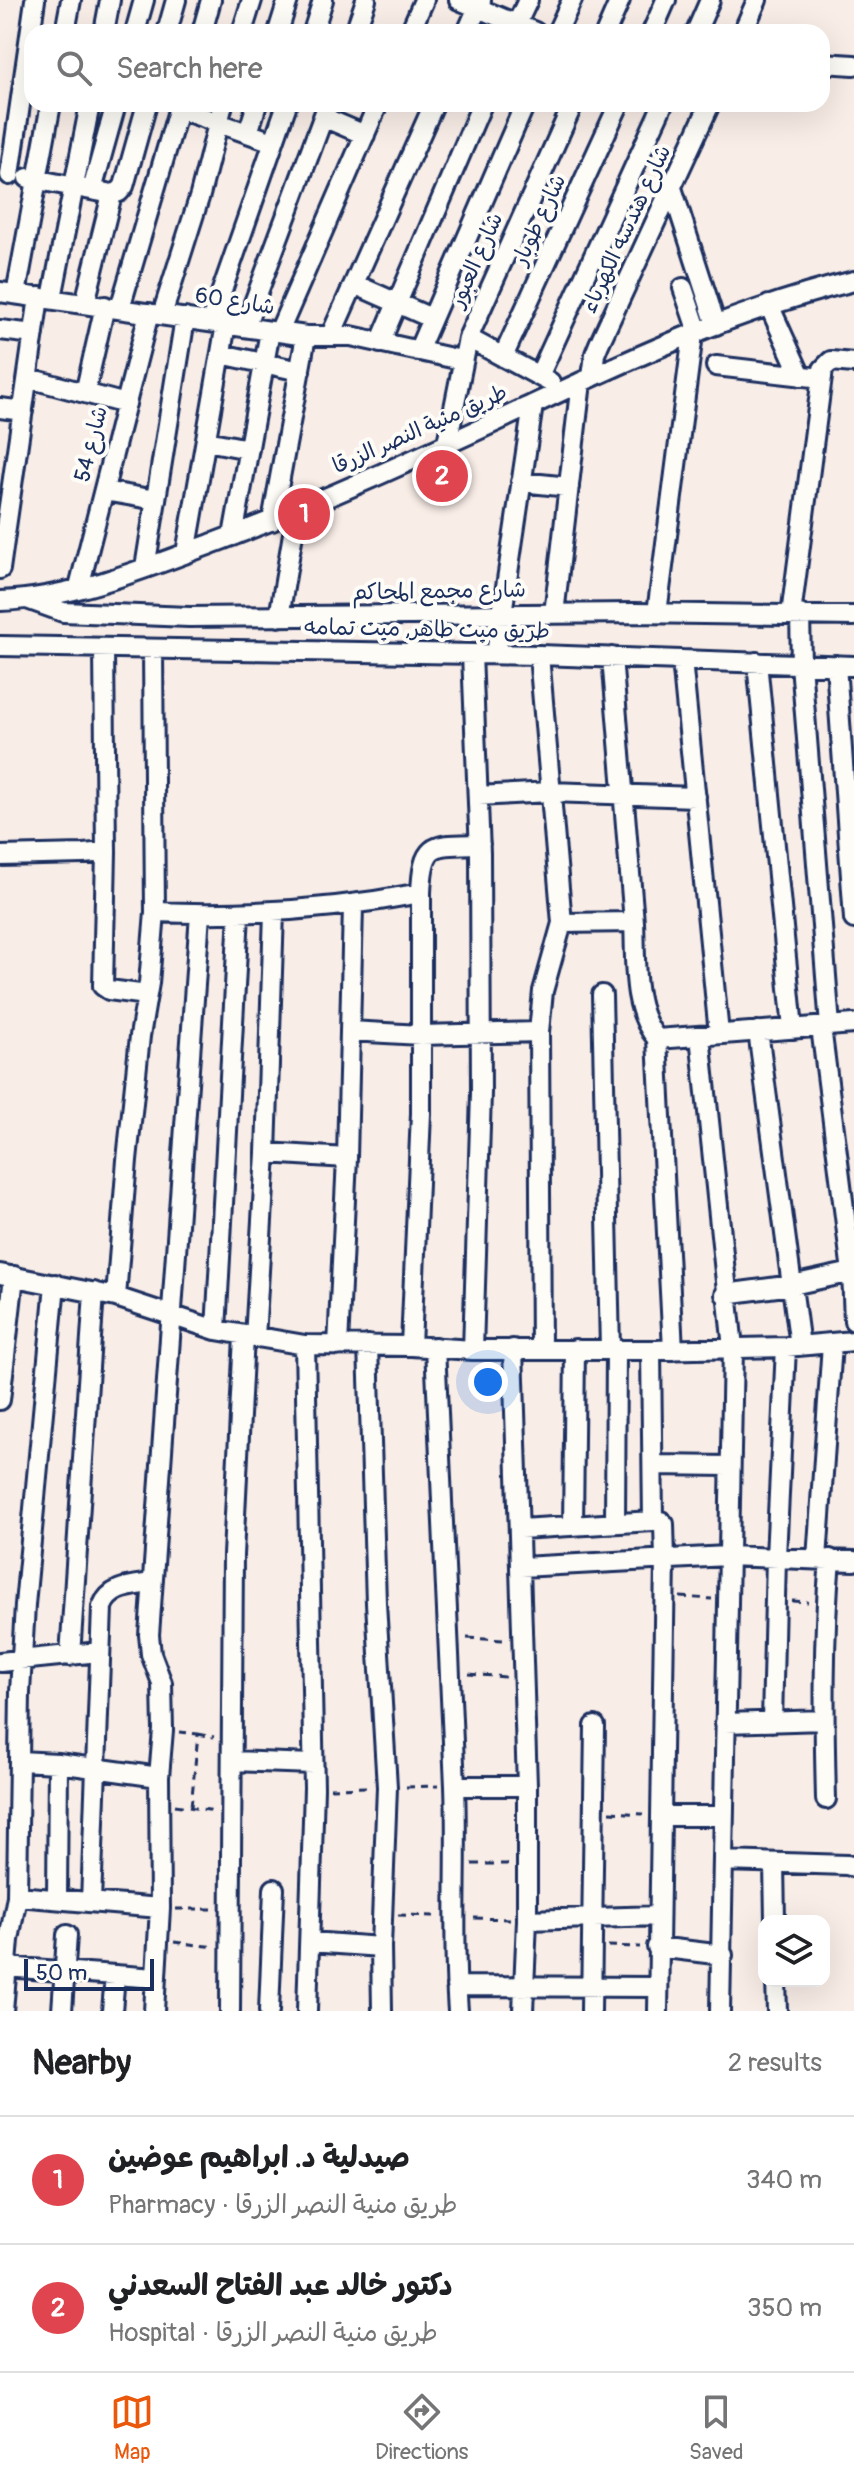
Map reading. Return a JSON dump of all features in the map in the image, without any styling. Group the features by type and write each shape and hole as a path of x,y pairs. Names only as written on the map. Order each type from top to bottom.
{"street":[{"path":"31,24 35,0"},
{"path":"66,24 71,0"},
{"path":"106,24 110,0"},
{"path":"137,24 144,0"},
{"path":"169,24 176,0"},
{"path":"204,24 211,0"},
{"path":"244,24 252,0"},
{"path":"280,24 288,0"},
{"path":"316,24 323,0"},
{"path":"358,24 366,0"},
{"path":"414,24 424,0"},
{"path":"459,0 479,4 509,24"},
{"path":"517,24 528,0"},
{"path":"561,24 572,0"},
{"path":"610,24 620,0"},
{"path":"656,24 666,0"},
{"path":"700,24 710,0"},
{"path":"746,24 757,0"},
{"path":"470,24 479,4"},
{"path":"24,64 5,174 112,194 119,192 124,186 145,112"},
{"path":"830,64 854,65"},
{"path":"8,293 37,179 50,112"},
{"path":"83,189 89,112"},
{"path":"0,569 9,448 23,411 34,334 113,112"},
{"path":"85,393 178,112"},
{"path":"194,112 273,142"},
{"name":"شارع 54","path":"79,587 126,404 200,195 221,112"},
{"path":"248,133 255,112"},
{"path":"186,553 221,354 218,323 284,112"},
{"path":"245,327 324,112"},
{"path":"328,112 365,135"},
{"path":"233,536 264,363 275,332 375,112"},
{"path":"331,335 430,112"},
{"path":"380,343 479,112"},
{"path":"418,351 521,112"},
{"name":"شارع العبور","path":"447,443 461,360 468,338 569,112"},
{"name":"شارع طوبار","path":"503,357 615,112"},
{"path":"539,376 659,112"},
{"name":"شارع هندسه الكهرباء","path":"554,614 579,383 706,112"},
{"path":"672,188 716,325"},
{"path":"85,303 112,194"},
{"name":"طريق منية النصر الزرقا","path":"0,601 27,599 79,587 145,568 233,536 696,333 769,305 854,281"},
{"path":"354,284 431,318"},
{"path":"657,613 696,333 683,288"},
{"name":"شارع 60","path":"8,293 275,332 331,335 461,360"},
{"path":"769,305 801,376"},
{"path":"145,568 185,318"},
{"path":"0,330 34,334"},
{"path":"272,521 306,336"},
{"path":"468,338 539,376 579,383"},
{"path":"221,354 300,371"},
{"path":"854,363 827,362 822,378 796,614 825,1026 852,1272 854,1321"},
{"path":"716,366 822,378"},
{"path":"28,378 126,404"},
{"path":"496,654 533,405"},
{"path":"0,408 23,411"},
{"path":"206,441 249,449"},
{"path":"521,482 569,487"},
{"path":"104,491 156,500"},
{"path":"279,617 297,510"},
{"name":"شارع مجمع المحاكم","path":"27,599 63,612 279,617 657,613 854,616"},
{"name":"طريق ميت طاهر, ميت تمامه","path":"0,646 539,655 845,666"},
{"path":"104,649 106,852 103,986 109,990 147,995"},
{"path":"116,1297 127,1160 155,912 153,649"},
{"path":"472,654 480,844 481,1035 473,1350"},
{"path":"539,655 562,923 543,991 539,1032 541,1349"},
{"path":"612,657 640,1005 643,1020 657,1039 673,1350"},
{"path":"682,660 696,797 725,1294 733,1348 720,2011"},
{"path":"757,662 793,1029"},
{"path":"845,666 854,919"},
{"path":"478,796 550,792 696,797"},
{"path":"411,1346 421,1113 423,861 430,850 443,845 480,844"},
{"path":"0,856 106,852"},
{"path":"155,912 274,912 353,906 421,893"},
{"path":"338,1346 347,1158 353,906"},
{"path":"230,2011 233,1570 266,1153 274,912"},
{"path":"154,2011 160,1908 159,1777 163,1730 162,1683 151,1654 149,1635 151,1583 173,1318 200,914"},
{"path":"216,1330 239,914"},
{"path":"562,923 634,922"},
{"path":"602,995 615,1523"},
{"path":"657,1039 854,1024"},
{"path":"350,1031 421,1035 539,1032"},
{"path":"758,1031 792,1285 793,1346 776,1557 772,1722"},
{"path":"266,1153 347,1158"},
{"path":"725,1294 792,1285 852,1272"},
{"path":"0,1400 7,1275 116,1297 216,1330 305,1345 473,1350 673,1350 854,1341"},
{"path":"3,2011 5,1967 17,1896 25,1605 55,1284"},
{"path":"70,1656 94,1292"},
{"path":"826,1799 824,1559 832,1344"},
{"path":"305,1345 314,1788 307,2011"},
{"path":"368,1345 376,1603 387,1787 381,1947 382,2011"},
{"path":"435,1347 455,1786 454,1917 458,2011"},
{"path":"513,1349 527,1786 523,2011"},
{"path":"573,1526 575,1349"},
{"path":"651,1350 653,1521"},
{"path":"654,1465 729,1466"},
{"path":"520,1529 653,1521 664,1524 658,2011"},
{"path":"521,1567 727,1556 854,1561"},
{"path":"91,1902 102,1607 105,1597 116,1590 151,1583"},
{"path":"0,1662 99,1652"},
{"path":"725,1723 824,1720"},
{"path":"591,2011 595,1726"},
{"path":"19,1761 58,1763 159,1777"},
{"path":"233,1761 313,1764"},
{"path":"57,1899 58,1763"},
{"path":"455,1786 527,1786"},
{"path":"662,1816 723,1816"},
{"path":"723,1861 854,1867"},
{"path":"774,1863 775,1915"},
{"path":"269,2011 274,1889"},
{"path":"17,1896 160,1908"},
{"path":"527,1920 659,1916"},
{"path":"62,2011 67,1935"},
{"path":"310,1942 381,1947"},
{"path":"657,1947 723,1955"},
{"path":"5,1967 156,1978"},
{"path":"112,2011 115,1975"},
{"path":"456,1986 658,1987"},
{"path":"777,1987 781,2010"}],"path":[{"path":"447,1637 524,1642"},
{"path":"449,1672 525,1678"},
{"path":"163,1730 198,1734 191,1807 230,1814"},
{"path":"314,1788 455,1786"},
{"path":"593,1810 662,1816"},
{"path":"456,1864 526,1864"},
{"path":"160,1908 230,1910"},
{"path":"383,1915 527,1920"},
{"path":"158,1941 230,1949"},
{"path":"592,1946 657,1947"}],"place":[{"name":"دكتور خالد عبد الفتاح السعدني","path":"442,476"},
{"name":"صيدلية د. ابراهيم عوضين","path":"304,514"}]}
